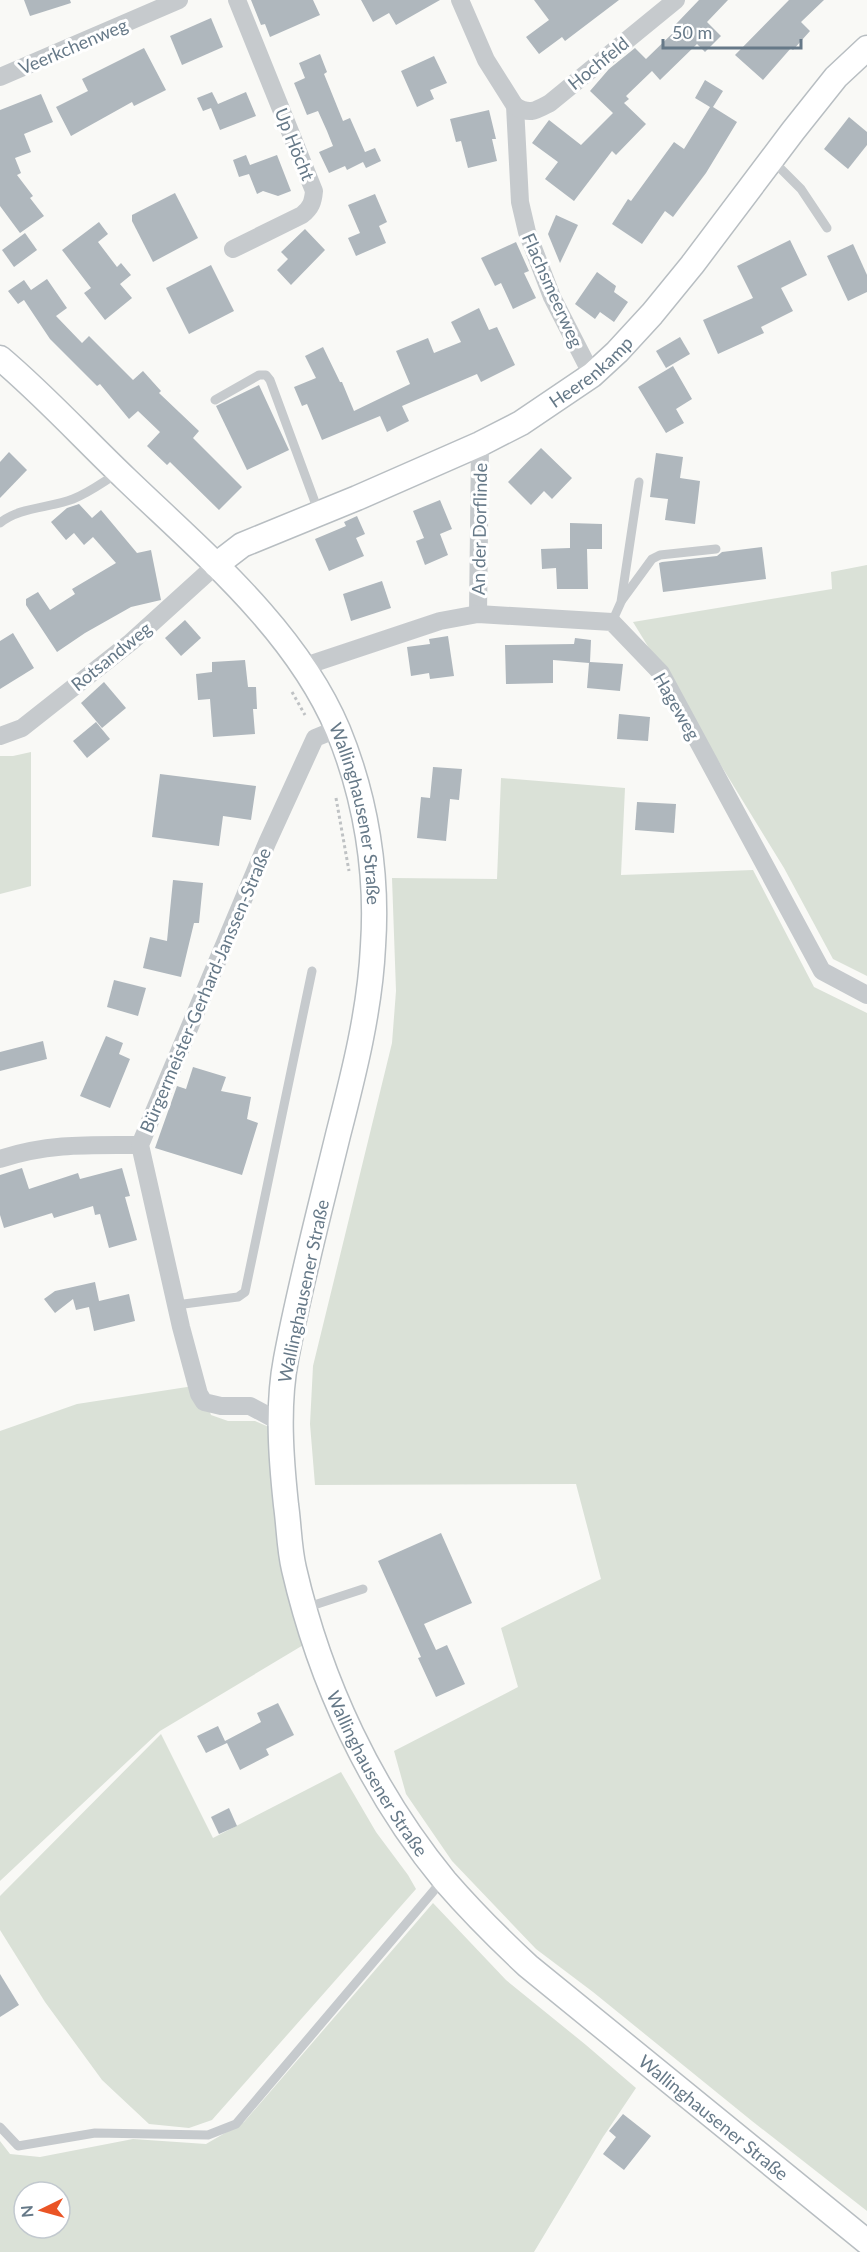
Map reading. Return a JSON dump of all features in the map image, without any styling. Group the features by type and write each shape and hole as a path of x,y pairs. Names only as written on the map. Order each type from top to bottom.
{"street":[{"name":"Veerkchenweg","path":"0,77 179,0"},
{"name":"Up Höcht","path":"233,249 309,210 314,191 237,0"},
{"name":"Flachsmeerweg","path":"460,0 486,60 515,106 520,202 527,232 552,297 592,375"},
{"name":"Hochfeld","path":"515,106 525,111 536,111 550,103 676,0"},
{"name":"Heerenkamp","path":"216,566 242,545 480,444 521,423 592,375 652,314 836,78 867,48"},
{"name":"Wallinghausener Straße","path":"0,358 216,566 276,630 302,667 328,733 359,794 370,852 374,903 374,947 362,1036 284,1364 280,1422 284,1486 293,1565 314,1639 338,1704 377,1782 407,1831 444,1879 481,1921 528,1966 867,2242"},
{"name":"An der Dorflinde","path":"478,614 480,444"},
{"name":"Rotsandweg","path":"0,736 22,728 122,649 216,566"},
{"path":"302,667 440,621 478,614 612,622"},
{"name":"Hageweg","path":"612,622 661,673 822,971 867,995"},
{"name":"Bürgermeister-Gerhard-Janssen-Straße","path":"280,1422 250,1406 221,1406 204,1402 199,1394 140,1146 267,843 315,738 328,733"},
{"path":"0,1159 21,1152 63,1145 140,1146"}],"lane":[{"path":"771,159 801,189 827,228"},
{"path":"215,400 259,375 266,375 270,380 319,513"},
{"path":"0,522 15,515 88,493 119,472"},
{"path":"621,602 639,482"},
{"path":"612,622 621,602 652,559 660,555 716,549"},
{"path":"177,1305 238,1298 245,1292 312,971"},
{"path":"305,1608 363,1589"},
{"path":"0,2127 18,2146 95,2133 208,2135 236,2124 444,1879"}],"path":[{"path":"289,687 328,733"},
{"path":"336,793 350,874"}],"shaded area":[{"path":"867,565 867,976 833,959 784,868 633,622 832,589 831,572"},
{"path":"31,752 31,886 0,894 0,756"},
{"path":"501,778 625,788 621,875 753,870 814,987 867,1013 867,2211 536,1949 452,1861 406,1794 394,1751 518,1687 501,1628 601,1579 576,1484 315,1485 310,1424 313,1366 392,1043 396,991 392,878 497,879"},
{"path":"200,1385 211,1415 228,1421 255,1421 285,1434 315,1638 160,1731 0,1881 0,1431 77,1404"},
{"path":"161,1734 213,1838 341,1772 376,1832 416,1889 212,2120 189,2128 149,2124 102,2080 45,2002 0,1930 0,1896"},
{"path":"433,1903 506,1980 636,2088 603,2137 534,2252 0,2252 0,2141 10,2154 40,2157 133,2139 206,2144 244,2122"}],"building":[{"path":"24,0 70,0 71,3 30,16"},
{"path":"251,0 313,0 320,15 270,37 265,24 261,25"},
{"path":"361,0 440,0 396,25 389,13 373,22"},
{"path":"534,0 619,0 565,41 562,37 539,54 526,37 549,20"},
{"path":"699,0 728,0 707,22 721,36 705,52 697,44 660,80 652,71 626,96 629,99 624,103 646,124 616,155 612,151 574,201 545,179 558,162 532,143 549,120 581,145 613,113 590,91 609,69 635,48 646,59 679,27 676,24"},
{"path":"789,0 824,0 801,22 810,31 793,50 791,48 763,80 735,55"},
{"path":"211,18 223,47 182,65 170,36"},
{"path":"144,48 166,90 134,106 132,102 71,136 56,107 88,91 82,79"},
{"path":"320,54 327,72 324,74 343,121 350,118 365,152 375,148 381,161 366,168 363,162 347,170 345,166 329,173 319,152 333,146 318,111 307,115 294,83 305,78 299,63"},
{"path":"434,56 447,83 430,90 434,99 417,107 401,71"},
{"path":"705,80 723,91 713,107 737,122 706,173 673,217 665,211 642,244 612,224 628,199 631,201 674,142 684,149 710,107 695,98"},
{"path":"212,92 218,104 246,92 256,116 220,130 211,108 203,111 197,98"},
{"path":"41,94 53,122 24,134 31,152 15,158 21,173 17,175 33,196 30,198 44,216 20,233 0,206 0,110"},
{"path":"489,110 496,139 492,139 497,161 468,168 461,141 456,142 450,119"},
{"path":"849,117 867,132 867,145 848,169 824,149"},
{"path":"246,155 250,165 277,155 291,191 278,196 263,191 257,194 249,174 239,177 233,160"},
{"path":"175,193 198,238 153,262 132,221 132,215"},
{"path":"375,194 387,222 379,226 386,243 356,256 348,238 360,233 348,205"},
{"path":"556,215 578,225 560,263 548,234"},
{"path":"99,222 108,234 98,242 117,267 121,263 131,275 120,284 132,298 105,320 84,293 91,288 62,250"},
{"path":"305,229 325,250 291,285 277,270 288,259 281,252"},
{"path":"25,233 37,250 14,267 2,250"},
{"path":"790,240 807,275 781,288 793,311 761,327 764,333 718,354 703,320 753,298 737,266"},
{"path":"516,242 529,271 524,273 536,298 513,309 501,283 495,286 481,258"},
{"path":"853,244 867,275 867,292 848,301 827,256"},
{"path":"211,265 234,311 189,334 166,288"},
{"path":"597,272 616,286 614,292 628,302 614,322 600,312 595,319 575,304"},
{"path":"47,279 67,308 56,316 82,343 89,336 133,380 143,371 161,391 159,393 199,431 193,438 242,487 219,510 170,462 167,465 147,446 160,432 138,411 129,419 100,384 97,386 50,339 24,300 18,304 8,291 24,280 31,290"},
{"path":"479,308 489,330 497,327 515,365 481,382 477,374 402,406 409,421 387,432 380,416 322,440 307,404 302,406 294,387 316,378 305,356 323,347 342,382 354,411 410,384 396,351 428,338 434,353 461,342 451,322"},
{"path":"680,337 690,354 666,368 656,351"},
{"path":"673,366 692,399 676,409 684,423 666,433 638,387"},
{"path":"259,385 289,450 247,470 216,406"},
{"path":"541,448 572,478 552,499 544,491 531,505 508,482"},
{"path":"9,452 27,470 0,498 0,462"},
{"path":"656,453 683,457 680,478 700,481 695,524 665,520 668,499 650,497"},
{"path":"440,500 452,529 440,534 448,555 425,565 416,541 424,538 413,511"},
{"path":"79,504 92,518 101,510 137,553 151,550 161,600 131,607 57,652 26,605 26,599 38,592 50,610 75,594 72,589 116,563 93,537 84,545 74,533 66,540 51,522 67,508"},
{"path":"357,516 365,534 356,538 364,556 329,571 315,539 346,526 344,522"},
{"path":"570,523 602,524 602,549 587,549 588,589 557,589 556,568 542,569 541,549 570,548"},
{"path":"762,547 766,579 663,592 659,563 717,556 722,552"},
{"path":"382,581 391,608 351,621 343,594"},
{"path":"185,620 201,638 181,656 165,638"},
{"path":"13,633 34,668 0,689 0,641"},
{"path":"448,636 454,676 430,679 429,673 411,676 407,647 430,644 429,639"},
{"path":"575,638 591,640 590,662 623,664 620,691 587,688 589,663 553,660 553,683 506,684 505,645 574,644"},
{"path":"245,660 248,687 256,687 257,709 253,709 255,734 213,737 210,699 198,700 196,674 212,672 212,662"},
{"path":"104,682 126,708 102,728 81,703"},
{"path":"619,714 650,717 648,741 617,739"},
{"path":"96,722 110,739 87,758 73,741"},
{"path":"433,767 462,769 459,800 450,799 446,841 417,838 421,797 430,798"},
{"path":"160,774 256,786 251,820 223,816 219,846 152,837"},
{"path":"637,802 676,804 674,833 635,830"},
{"path":"173,880 203,883 199,923 194,923 181,977 143,968 150,937 167,941"},
{"path":"114,980 146,988 138,1016 107,1007"},
{"path":"106,1036 123,1043 119,1054 130,1059 110,1108 80,1096"},
{"path":"43,1041 47,1059 0,1071 0,1052"},
{"path":"193,1067 226,1077 221,1091 251,1097 247,1119 258,1123 242,1175 155,1148 177,1086 186,1089"},
{"path":"22,1168 29,1189 78,1173 80,1179 122,1168 130,1196 125,1197 137,1240 109,1248 100,1214 95,1215 93,1206 54,1218 52,1213 4,1228 0,1215 0,1175"},
{"path":"95,1282 99,1301 129,1294 135,1321 94,1331 89,1307 76,1310 73,1299 55,1313 44,1299 55,1291"},
{"path":"441,1533 472,1603 424,1624 436,1650 447,1645 465,1684 436,1697 418,1658 421,1657 378,1561"},
{"path":"278,1703 294,1735 266,1749 269,1755 240,1770 227,1743 206,1753 197,1736 218,1726 225,1741 261,1722 257,1713"},
{"path":"229,1808 237,1826 219,1834 211,1817"},
{"path":"0,1974 19,2005 0,2017"},
{"path":"623,2114 651,2136 624,2170 603,2154 616,2137 609,2131"}]}
